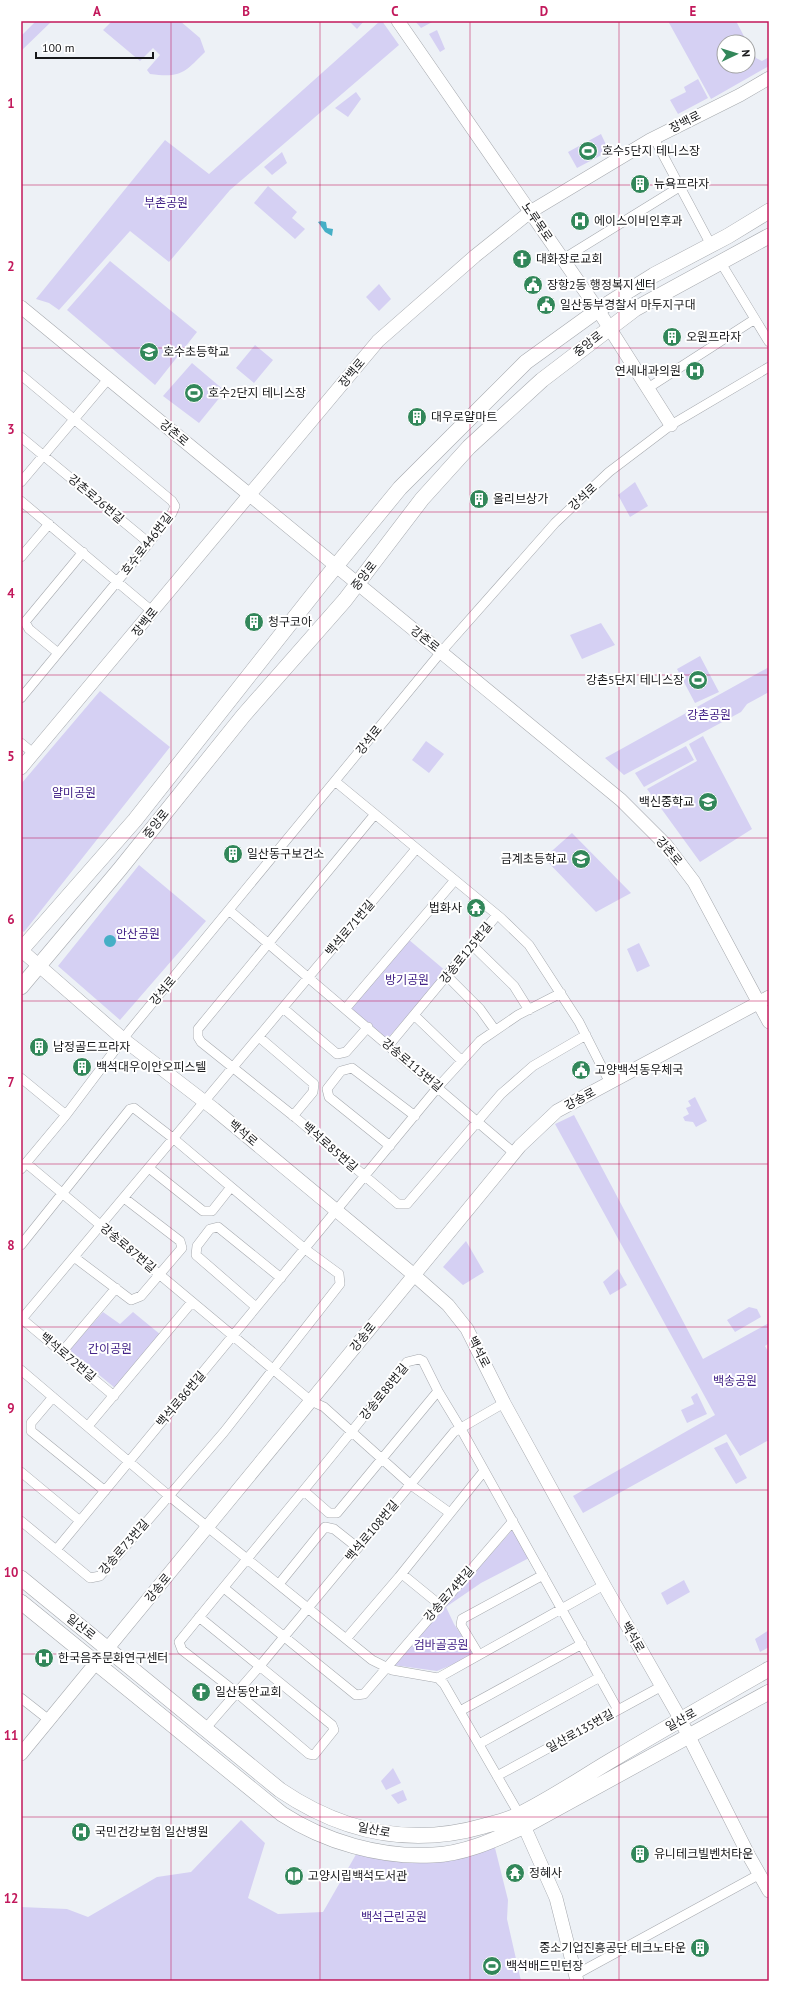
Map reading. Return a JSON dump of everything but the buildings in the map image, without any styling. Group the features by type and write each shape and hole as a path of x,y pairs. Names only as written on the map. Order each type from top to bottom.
{"main road":[{"name":"노루목로","path":"398,21 610,327 671,425"},
{"name":"장백로","path":"21,768 250,496 378,341 475,256 530,212 654,138 740,95 769,78"},
{"name":"중앙로","path":"21,950 135,820 337,565 400,488 526,362 598,310 654,275 711,245 769,211"},
{"name":"중앙로","path":"21,987 120,869 243,716 358,583 422,499 469,446 542,380 635,308 769,236"},
{"name":"강촌로","path":"21,307 109,378 250,496 337,565 621,800 666,845 694,882 764,1000 769,1022"},
{"name":"백석로","path":"21,950 123,1039 205,1102 414,1275 448,1305 467,1329 504,1403 690,1737 769,1891"},
{"name":"강송로","path":"21,1754 514,1153 557,1111 764,1000"},
{"name":"일산로","path":"21,1578 205,1729 294,1799 327,1817 364,1830 414,1836 444,1834 522,1820 690,1737 769,1692"},
{"name":"일산로","path":"21,1602 282,1814 305,1827 349,1845 403,1854 433,1855 458,1851 489,1841 680,1720 769,1670"},
{"path":"522,1820 556,1898 576,1978"}],"street":[{"path":"654,138 681,186 711,245"},
{"path":"563,259 681,186"},
{"path":"721,262 769,342"},
{"path":"648,388 755,319"},
{"name":"강석로","path":"23,1166 66,1115 123,1039 336,782 441,652 555,523 610,472 671,425 769,367"},
{"path":"21,375 74,418"},
{"path":"21,482 109,378"},
{"name":"호수로446번길","path":"21,698 148,543 172,513 175,506 172,501 74,418"},
{"name":"강촌로26번길","path":"21,437 148,543"},
{"name":"호수로446번길","path":"21,501 153,612"},
{"path":"21,557 49,524"},
{"path":"58,653 29,629 25,622 83,552"},
{"path":"21,742 33,753"},
{"name":"강송로125번길","path":"336,782 497,915 529,945 561,993 586,1035 610,1083"},
{"path":"259,1037 314,1084 313,1092 294,1117 201,1042 198,1037 198,1029 375,814"},
{"name":"백석로71번길","path":"205,1102 416,848"},
{"path":"346,1008 455,880"},
{"name":"강송로113번길","path":"230,910 514,1153"},
{"name":"강송로125번길","path":"389,1045 497,915"},
{"path":"472,945 514,986 529,1010"},
{"path":"447,976 480,1009 495,1030"},
{"name":"백석로85번길","path":"336,1210 438,1087 480,1041 495,1030 561,993"},
{"path":"283,1008 338,1054 346,1052 368,1027"},
{"path":"414,1015 462,1062"},
{"path":"364,1177 398,1204 407,1204 500,1094 533,1066 586,1035"},
{"path":"390,1146 329,1097 327,1089 341,1070 352,1068 415,1116"},
{"path":"22,1080 66,1115"},
{"name":"백석로72번길","path":"114,1396 22,1319 205,1102"},
{"path":"21,1245 130,1109 134,1108 174,1139 305,1249 339,1274 340,1284 272,1368"},
{"name":"백석로85번길","path":"294,1117 364,1177"},
{"name":"강송로87번길","path":"23,1166 63,1194 311,1401"},
{"path":"150,1168 203,1211 212,1211 232,1188"},
{"path":"74,1257 131,1300 141,1296 182,1248 180,1240 124,1198"},
{"name":"백석로86번길","path":"56,1550 336,1210"},
{"path":"256,1307 196,1255 197,1246 210,1229 218,1227 281,1278"},
{"path":"62,1352 116,1288"},
{"path":"88,1426 192,1302"},
{"name":"강송로88번길","path":"302,1494 353,1432 407,1362 419,1359 423,1361 438,1391"},
{"name":"강송로73번길","path":"56,1550 90,1578 100,1576 168,1495 224,1432 272,1368"},
{"path":"21,1370 168,1495 372,1660 386,1667 438,1678 604,1585"},
{"path":"199,1617 332,1725 334,1730 314,1755 309,1754 237,1693 182,1650 179,1646 179,1642 199,1617 302,1494 329,1513 337,1513 438,1391 544,1575 618,1710"},
{"path":"53,1397 30,1423 31,1431 105,1491"},
{"name":"강송로88번길","path":"311,1401 324,1407 412,1485 450,1513"},
{"name":"백석로108번길","path":"205,1729 412,1485 454,1432 504,1403"},
{"path":"346,1638 400,1575 484,1471"},
{"path":"21,1472 80,1520"},
{"path":"21,1521 56,1550"},
{"name":"강송로74번길","path":"284,1636 356,1695 364,1694 513,1521"},
{"path":"279,1584 325,1527 334,1529 358,1548"},
{"path":"400,1575 440,1605"},
{"path":"479,1655 461,1625 462,1619 544,1575"},
{"path":"224,1588 284,1636"},
{"path":"460,1711 582,1644"},
{"path":"479,1744 600,1677"},
{"path":"438,1678 460,1711 522,1820"},
{"name":"일산로135번길","path":"497,1776 662,1686"},
{"path":"21,1698 49,1720"},
{"path":"576,1978 760,1874"}],"green space":[{"path":"36,21 52,21 21,51 21,36"},
{"path":"112,21 180,21 200,38 205,52 192,65 181,72 169,75 150,74 147,70 160,55 153,48 140,61 103,30"},
{"path":"349,21 364,21 357,29"},
{"name":"부촌공원","path":"380,21 382,21 399,45 230,190 169,262 130,231 59,310 49,303 36,299 165,140 209,174"},
{"path":"415,21 434,21 421,28"},
{"path":"668,21 736,21 743,34 716,34 716,74 755,74 711,99"},
{"path":"437,30 445,49 440,52 429,34"},
{"path":"769,57 769,66 756,73 756,58 762,61"},
{"path":"698,79 708,98 678,114 670,100 686,92 684,87"},
{"path":"356,92 361,99 348,117 335,108"},
{"name":"호수5단지 테니스장","path":"601,134 609,151 577,168 568,152"},
{"path":"282,152 287,163 272,175 264,167"},
{"path":"268,186 297,212 292,218 305,229 295,239 254,203"},
{"path":"110,261 197,332 155,385 67,310"},
{"path":"379,284 391,299 379,311 366,297"},
{"path":"255,345 273,360 254,383 236,368"},
{"name":"호수2단지 테니스장","path":"192,363 225,391 199,423 163,396"},
{"path":"635,482 648,506 630,517 618,495"},
{"path":"601,623 615,645 582,659 570,635"},
{"name":"강촌5단지 테니스장","path":"700,656 719,692 695,703 677,669"},
{"name":"강촌공원","path":"769,667 769,692 747,704 741,712 624,775 605,758"},
{"name":"얄미공원","path":"100,691 170,747 24,932 21,930 21,784"},
{"path":"703,736 752,829 700,862 647,789 697,761 689,744"},
{"path":"426,741 444,754 429,773 412,760"},
{"path":"686,746 694,760 644,787 635,773"},
{"path":"572,833 631,893 596,912 544,858"},
{"name":"안산공원","path":"139,865 206,921 120,1020 58,966"},
{"name":"방기공원","path":"408,939 447,972 387,1039 351,1009"},
{"path":"639,943 650,966 637,972 627,949"},
{"path":"695,1097 707,1121 696,1127 693,1122 685,1121 683,1117 689,1114 686,1108 691,1106 688,1101"},
{"name":"백송공원","path":"574,1115 703,1359 769,1323 769,1343 765,1346 769,1353 769,1440 740,1456 726,1434 583,1513 573,1496 715,1415 555,1124"},
{"path":"466,1241 484,1272 463,1285 443,1267"},
{"path":"618,1269 627,1285 610,1295 603,1282"},
{"path":"749,1307 757,1309 761,1317 735,1332 727,1320"},
{"name":"간이공원","path":"103,1312 120,1324 133,1312 161,1335 115,1388 69,1350"},
{"path":"697,1393 707,1414 687,1423 681,1410 694,1404 691,1397"},
{"path":"727,1442 747,1478 736,1484 714,1448"},
{"name":"검바골공원","path":"513,1529 529,1558 481,1583 446,1607 454,1624 473,1653 459,1662 437,1671 393,1665"},
{"path":"684,1580 690,1592 667,1605 661,1593"},
{"path":"769,1630 769,1647 760,1652 755,1639"},
{"path":"393,1768 401,1783 386,1790 381,1781"},
{"path":"403,1790 407,1800 398,1804 391,1795"},
{"name":"백석근린공원","path":"241,1820 265,1843 248,1898 278,1914 323,1912 358,1851 438,1856 494,1844 508,1900 507,1919 521,1981 21,1981 21,1907 67,1909 88,1917 157,1877 191,1872"}],"water":[{"path":"318,222 326,222 327,228 333,229 332,236 325,232"},
{"path":"108,935 112,935 116,941 112,947 108,947 104,943 104,939"}],"place":[{"name":"호수5단지 테니스장","path":"588,151"},
{"name":"뉴욕프라자","path":"640,184"},
{"name":"에이스이비인후과","path":"580,221"},
{"name":"대화장로교회","path":"522,259"},
{"name":"장항2동 행정복지센터","path":"533,285"},
{"name":"일산동부경찰서 마두지구대","path":"546,305"},
{"name":"오원프라자","path":"672,337"},
{"name":"호수초등학교","path":"149,352"},
{"name":"연세내과의원","path":"695,371"},
{"name":"호수2단지 테니스장","path":"194,393"},
{"name":"대우로얄마트","path":"417,417"},
{"name":"올리브상가","path":"479,499"},
{"name":"청구코아","path":"254,622"},
{"name":"강촌5단지 테니스장","path":"698,680"},
{"name":"백신중학교","path":"708,802"},
{"name":"일산동구보건소","path":"233,854"},
{"name":"금계초등학교","path":"581,859"},
{"name":"법화사","path":"476,908"},
{"name":"남정골드프라자","path":"39,1047"},
{"name":"백석대우이안오피스텔","path":"82,1067"},
{"name":"고양백석동우체국","path":"581,1070"},
{"name":"한국음주문화연구센터","path":"44,1658"},
{"name":"일산동안교회","path":"201,1692"},
{"name":"국민건강보험 일산병원","path":"81,1832"},
{"name":"유니테크빌벤처타운","path":"640,1854"},
{"name":"정혜사","path":"515,1873"},
{"name":"고양시립백석도서관","path":"294,1876"},
{"name":"중소기업진흥공단 테크노타운","path":"700,1948"},
{"name":"백석배드민턴장","path":"492,1966"}]}
